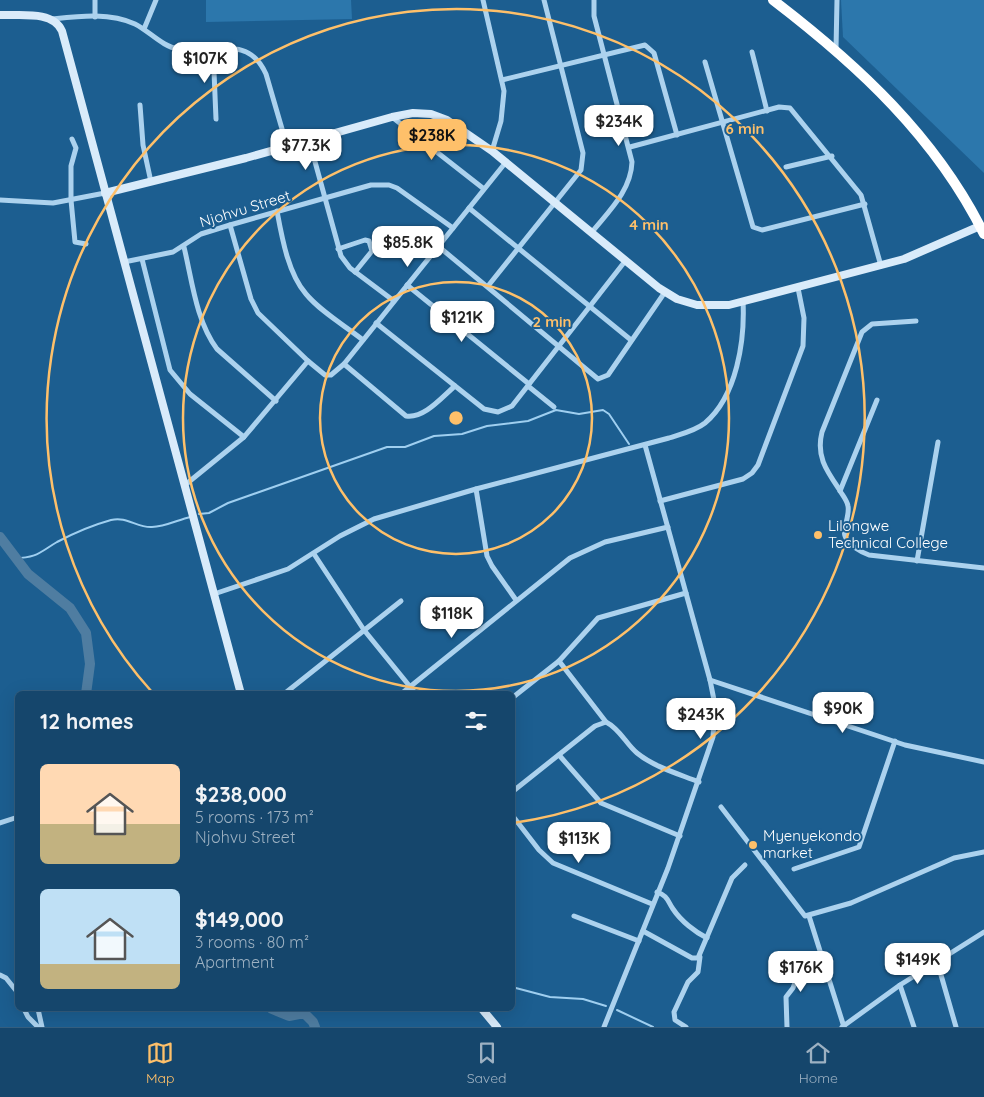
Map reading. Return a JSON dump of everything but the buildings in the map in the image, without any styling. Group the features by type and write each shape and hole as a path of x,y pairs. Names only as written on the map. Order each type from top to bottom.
{"highway":[{"path":"773,0 874,85 923,138 950,173 983,232"}],"street":[{"path":"95,0 95,16"},
{"path":"144,30 156,0"},
{"path":"483,0 502,80 503,111 492,151"},
{"path":"488,286 581,170 584,159 544,0"},
{"path":"592,232 622,194 632,169 630,147 594,16 594,0"},
{"path":"835,52 837,0"},
{"path":"0,15 52,19 95,16 125,20 176,49 213,48 248,52 262,64 287,146"},
{"path":"52,19 58,23 62,31 240,691"},
{"path":"502,80 560,67 641,45 652,49 677,135"},
{"path":"213,48 216,120"},
{"path":"752,52 767,111"},
{"path":"705,62 750,223 757,230 864,204"},
{"path":"140,105 143,145 151,182"},
{"path":"630,147 779,107 790,108 832,156 861,195 881,266"},
{"path":"0,200 53,203 106,194 392,117 423,112 439,116 492,151 665,292 697,306 719,307 798,288 881,266 983,232"},
{"path":"392,117 484,189"},
{"path":"72,139 76,148 71,166 71,200 75,242 86,244"},
{"path":"309,140 338,249 345,263 394,301"},
{"path":"786,167 832,156"},
{"path":"230,225 254,307 263,320 308,361 328,376 335,374 344,364 506,162"},
{"name":"Njohvu Street","path":"124,262 142,260 184,247 201,234 371,185 389,185 406,192 453,228"},
{"path":"469,208 632,340"},
{"path":"277,211 281,233 299,284 311,299 363,340"},
{"path":"338,249 365,240 369,241 372,251 355,272"},
{"path":"438,246 598,379 608,376 665,292"},
{"path":"184,247 204,325 210,340 217,349 276,401"},
{"path":"142,260 170,370 190,394 244,437"},
{"path":"376,324 484,409 498,412 512,406 626,260"},
{"path":"407,285 554,407"},
{"path":"660,501 743,479 758,466 801,355 805,330 798,288"},
{"path":"214,594 282,572 360,524 476,489 645,445 694,430 704,423 717,408 727,390 741,352 744,326 743,301"},
{"path":"916,321 868,326 859,336 820,439 822,461 849,509 848,521 844,532 846,539 858,549 869,555 984,568"},
{"path":"185,485 244,437 308,361"},
{"path":"344,364 406,416 416,416 425,411 455,386"},
{"path":"840,491 877,400"},
{"path":"917,561 938,442"},
{"path":"604,1027 680,836 699,782 716,721 710,680 645,445"},
{"path":"476,489 487,556 516,600"},
{"path":"404,691 570,558 591,547 668,527"},
{"path":"314,554 364,630 414,691"},
{"path":"515,696 559,661 593,622 603,615 686,593"},
{"path":"288,691 401,600"},
{"path":"559,661 606,722 616,729 635,752 645,759 699,782"},
{"path":"710,680 895,741 984,762"},
{"path":"515,790 595,726 606,722"},
{"path":"794,869 859,847 864,839 868,816 895,741"},
{"path":"559,755 601,802 680,836"},
{"path":"721,807 803,914 809,916 835,906 851,903 900,879 954,858 984,852"},
{"path":"0,823 15,818"},
{"path":"515,819 539,850 553,863 652,904"},
{"path":"686,1027 675,1020 674,1012 688,982 698,972 700,957 732,878 745,865"},
{"path":"657,892 668,897 672,908 695,932 708,938"},
{"path":"574,916 639,940"},
{"path":"809,916 844,1026 900,985 984,932"},
{"path":"643,930 692,958 700,957"},
{"path":"937,961 956,1027"},
{"path":"787,1027 786,997 793,988 798,974 824,962"},
{"path":"0,975 6,978 15,989"},
{"path":"900,985 914,1027"},
{"path":"25,1011 38,1027"},
{"path":"38,1011 42,1027"},
{"path":"484,1011 498,1027"}],"shaded area":[{"path":"206,0 351,0 352,19 206,22"},
{"path":"841,0 984,0 984,173 843,37"}],"waterway":[{"path":"199,514 209,513 228,503 387,447 405,447 434,436 462,434 487,426 528,421 556,410 579,414 603,410 609,414 629,444"},
{"path":"15,558 33,556 70,535 111,520 117,519 142,526 157,527 190,517"},
{"path":"0,537 28,574 70,608 86,633 90,664 86,691"},
{"path":"515,988 550,997 583,999 606,1006"},
{"path":"617,1010 653,1027"},
{"path":"277,1011 289,1016 304,1013 313,1022 315,1027"},
{"path":"304,1013 309,1011"}],"place":[{"name":"Lilongwe Technical College","path":"818,535"},
{"name":"Myenyekondo market","path":"753,845"}]}
